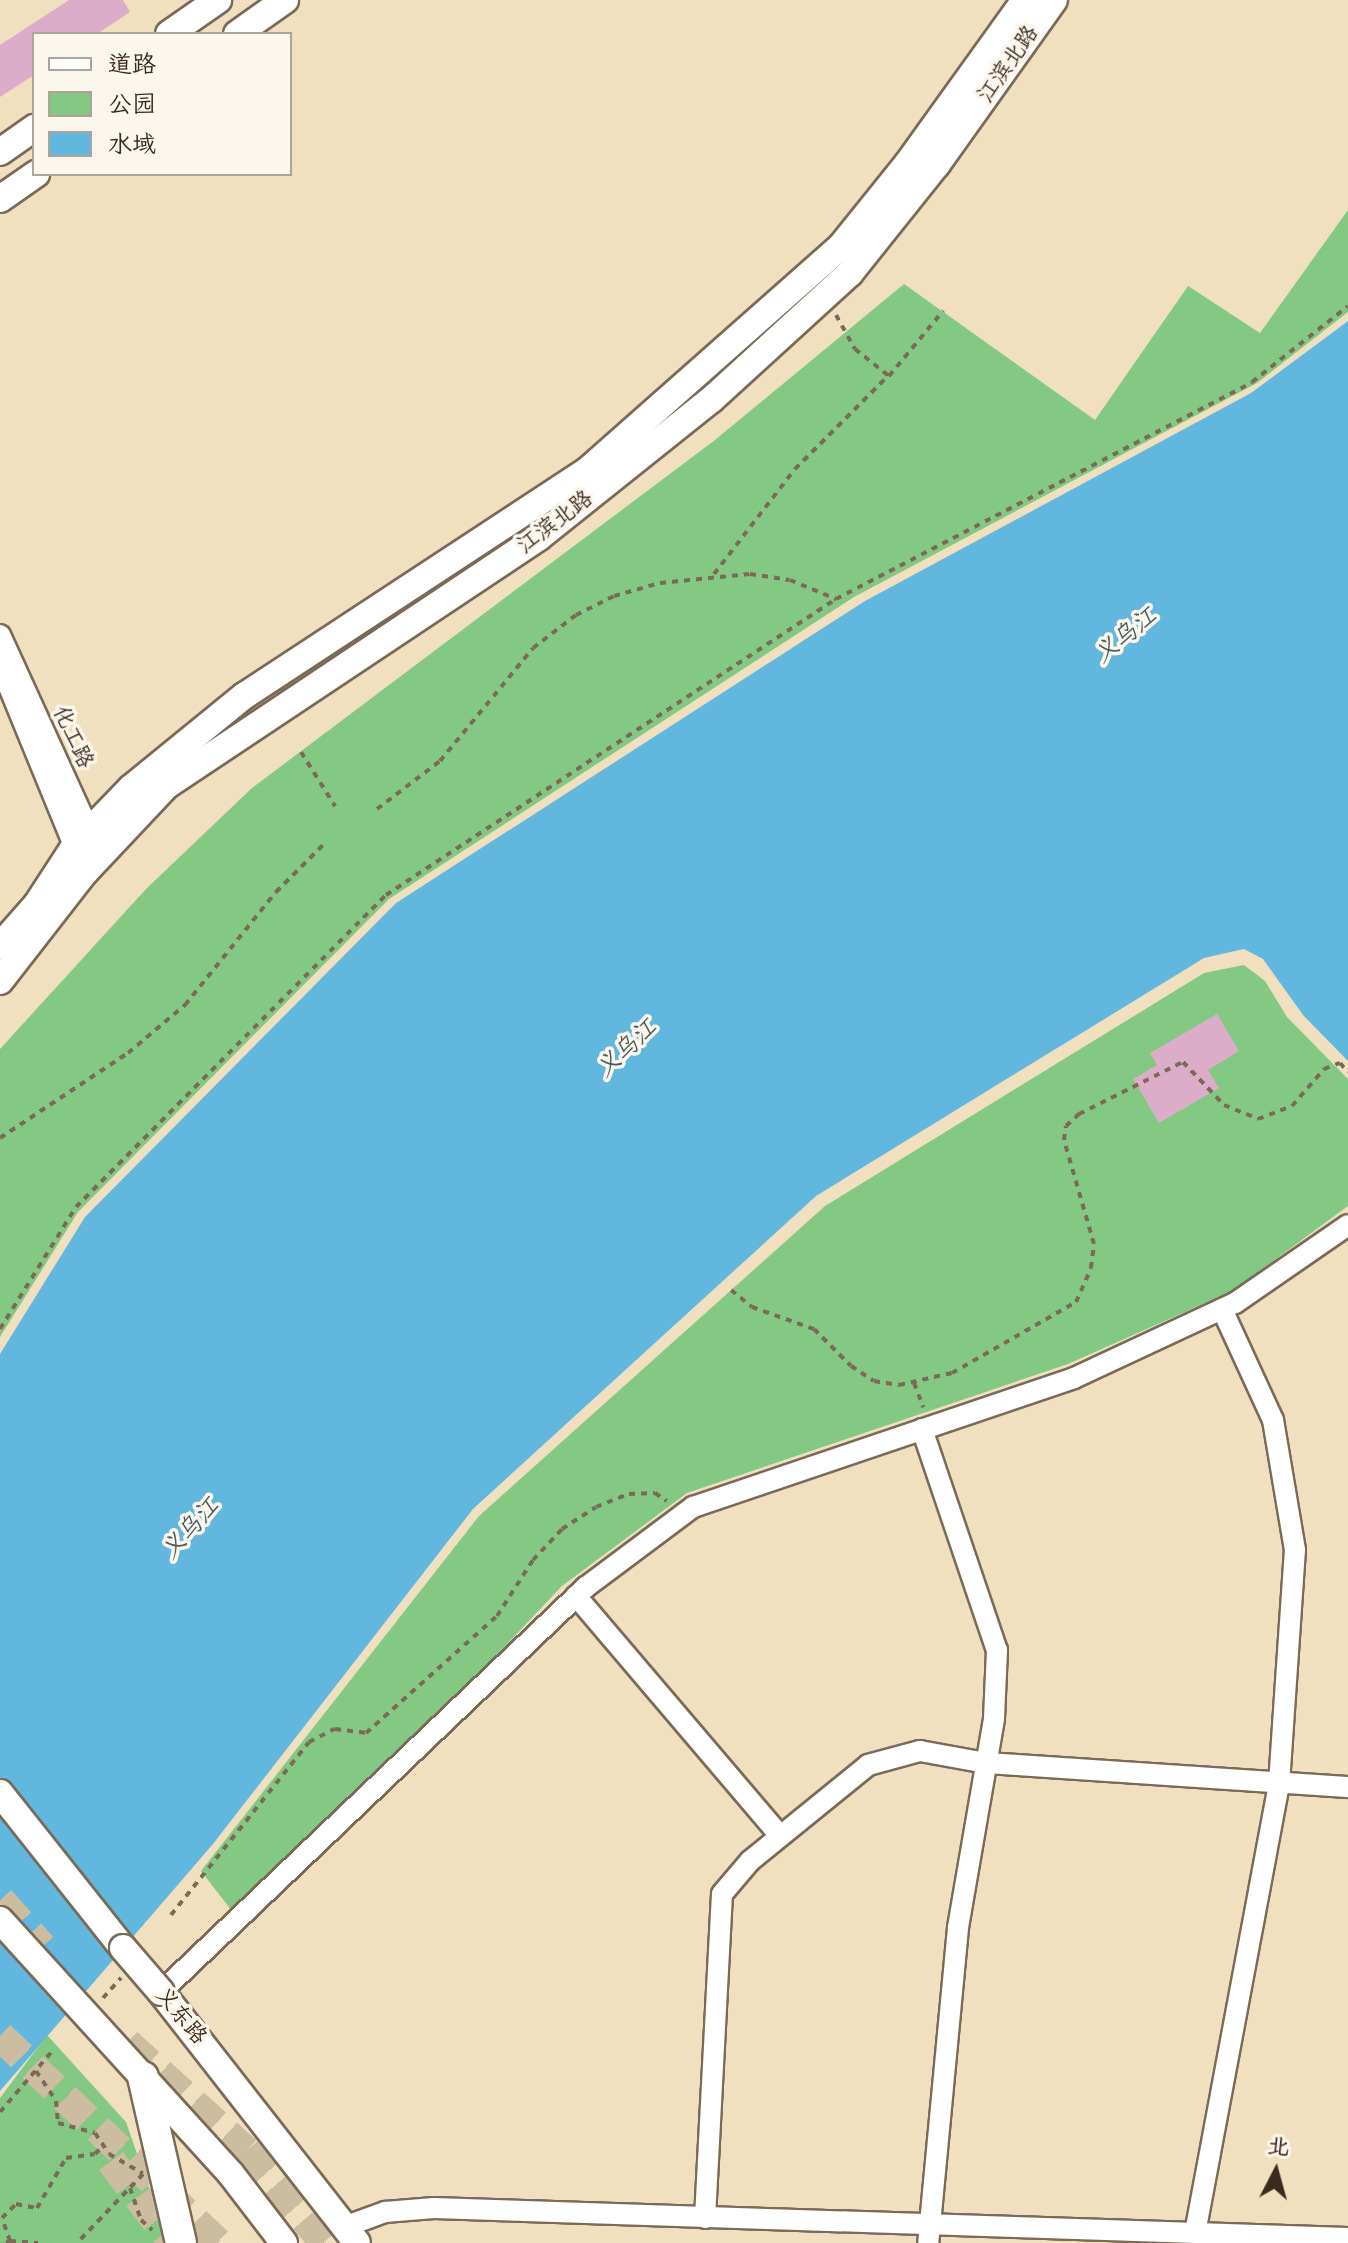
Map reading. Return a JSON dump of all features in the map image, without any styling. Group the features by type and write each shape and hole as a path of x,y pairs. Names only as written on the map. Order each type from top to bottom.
{"highway":[{"path":"143,2077 172,2238"}],"main road":[{"path":"172,32 218,0"},
{"path":"240,32 285,0"},
{"name":"江滨北路","path":"0,946 37,904 82,839 131,788 244,696 588,470 842,245 908,163 1025,0"},
{"name":"江滨北路","path":"0,981 93,866 166,786 539,537 712,399 850,273 937,164 1054,0"},
{"path":"0,152 32,129"},
{"path":"0,199 33,176"},
{"name":"义东路","path":"0,1793 161,1992 350,2235"},
{"path":"0,1920 89,2012 231,2174 284,2243"}],"street":[{"name":"化工路","path":"0,635 93,866"},
{"name":"化工路","path":"0,665 82,839"},
{"path":"161,1992 576,1596 693,1507 1074,1378 1222,1309 1348,1225"},
{"path":"1195,2233 1279,1784 1295,1550 1273,1420 1222,1309"},
{"path":"922,1429 997,1650 986,1763 958,1928 927,2234"},
{"path":"576,1596 780,1836"},
{"path":"705,2218 722,1894 780,1836 868,1765 920,1751 986,1763 1348,1787"},
{"path":"350,2235 385,2212 434,2208 705,2218 927,2234 1195,2233 1312,2240 1348,2238"}],"path":[{"path":"826,295 855,349 889,375"},
{"path":"0,1329 76,1207 386,895 836,599 1252,382 1348,306"},
{"path":"714,574 795,469 889,375 943,311"},
{"path":"377,809 440,761 499,684 533,648 576,615 629,591 714,574 790,580 836,599"},
{"path":"301,752 335,806"},
{"path":"0,1138 128,1053 185,1005 276,892 324,844"},
{"path":"731,1290 752,1307 814,1329 851,1366 874,1381 899,1385 952,1373 1076,1302 1091,1268 1094,1244 1064,1140 1066,1126 1079,1114 1183,1062 1224,1105 1258,1119 1292,1106 1324,1069 1340,1063 1348,1072"},
{"path":"171,1915 309,1742 335,1729 366,1733 497,1616 533,1560 562,1529 596,1507 629,1494 655,1493 673,1504"},
{"path":"89,2012 127,1970"},
{"path":"0,2112 54,2049"},
{"path":"36,2071 56,2101 58,2123 95,2133 124,2166 143,2174 77,2243"},
{"path":"38,2243 8,2242 2,2218 16,2204 37,2208 66,2158 95,2154 104,2145"},
{"path":"130,2188 141,2220 172,2238"}],"green space":[{"path":"1348,210 1348,312 1257,383 854,597 389,899 78,1212 0,1337 0,1049 146,889 252,788 715,440 904,284 1095,420 1188,286 1260,333"},
{"path":"1244,965 1265,981 1287,1017 1348,1079 1348,1206 1232,1291 1068,1364 687,1493 562,1586 242,1924 201,1871 479,1516 825,1206 1204,973"},
{"path":"47,2035 126,2122 168,2243 0,2243 0,2098"}],"water":[{"name":"义乌江","path":"1348,321 1348,1061 1303,1015 1263,959 1244,949 1204,958 816,1196 473,1509 213,1844 0,2091 0,1354 85,1217 396,903 865,601 1251,393"}],"building":[{"path":"69,0 123,0 130,12 100,32 32,32 32,76 0,97 0,45"},
{"path":"1217,1014 1239,1051 1208,1070 1219,1088 1159,1123 1133,1079 1157,1065 1150,1053"}],"tunnel":[{"path":"0,1900 42,1947"},
{"path":"0,2036 218,2243"},
{"path":"127,2043 246,2151 325,2243"},
{"path":"111,2161 173,2243"}]}
